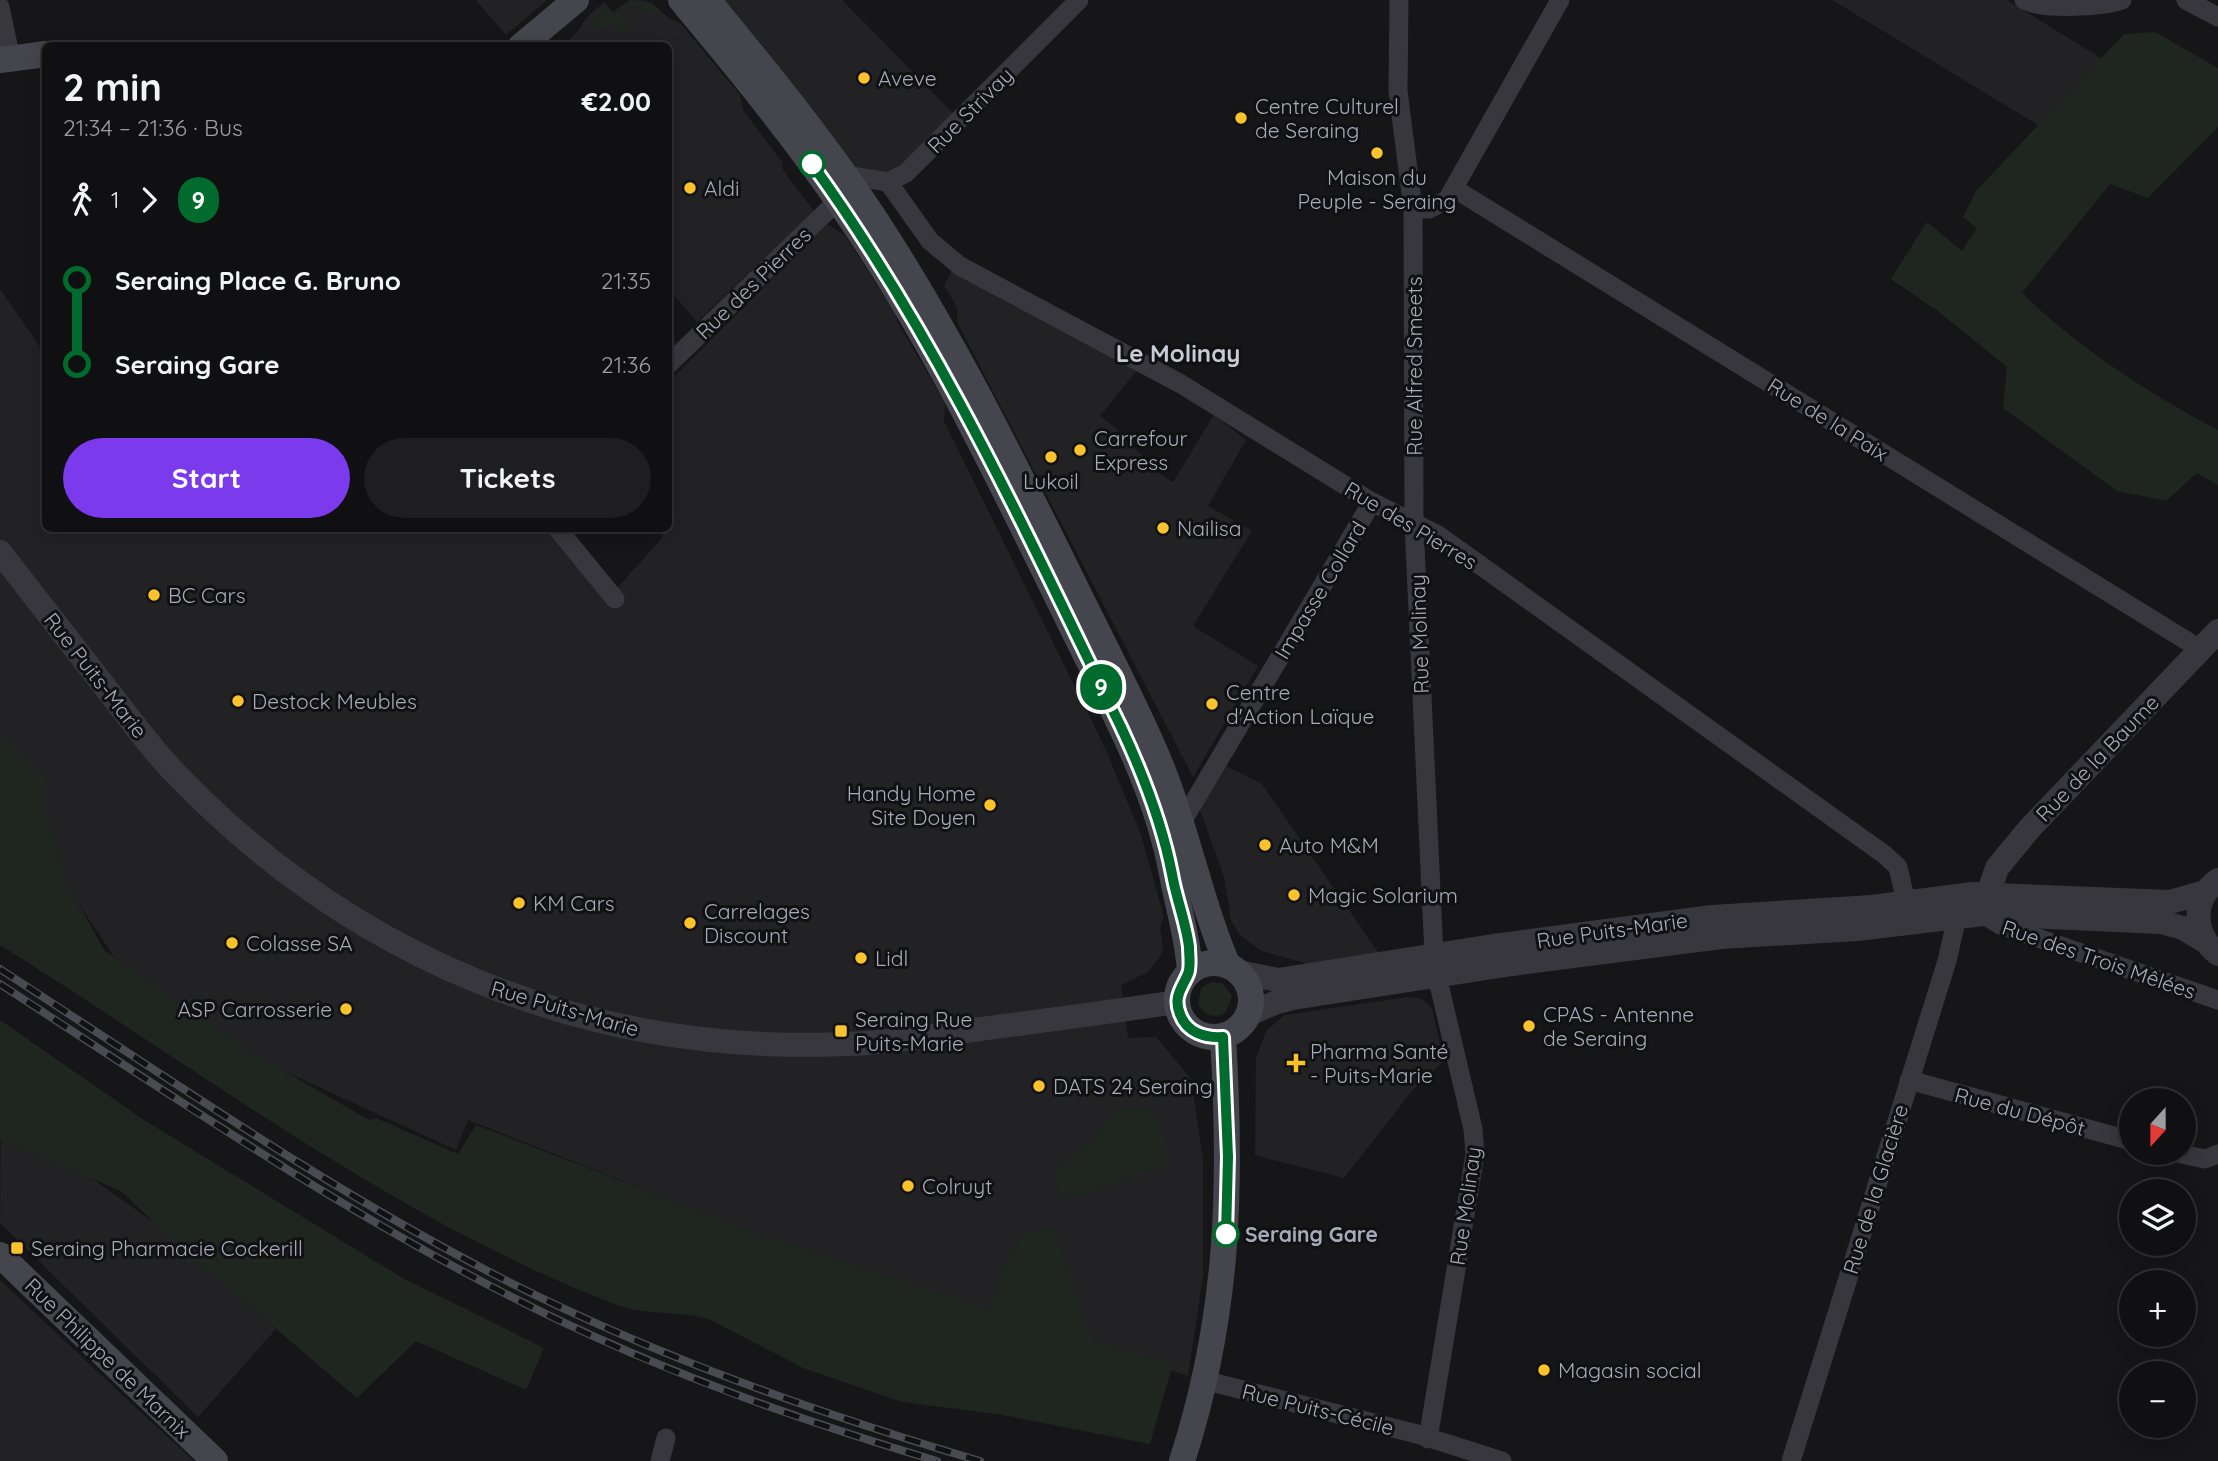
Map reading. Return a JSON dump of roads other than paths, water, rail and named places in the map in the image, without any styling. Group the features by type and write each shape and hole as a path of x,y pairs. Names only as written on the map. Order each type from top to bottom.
{"main road":[{"path":"527,42 576,0"},
{"path":"681,0 787,130 839,202 887,276 975,428 1131,749 1170,855 1186,932 1190,972"},
{"path":"708,0 807,123 845,175 922,294 987,408 1146,732 1182,822 1212,928 1233,969 1250,986 1252,1003 1243,1024 1223,1037 1212,1038 1192,1030 1184,1023 1177,1002 1180,986 1190,972 1210,964 1233,969"},
{"path":"5,60 42,55"},
{"path":"1186,1451 1207,1381 1222,1280 1228,1193 1223,1037"},
{"name":"Rue Philippe de Marnix","path":"0,1255 215,1461"}],"street":[{"name":"Rue Strivay","path":"888,182 913,167 1079,0"},
{"name":"Rue Alfred Smeets","path":"1399,0 1398,91 1413,209 1414,523"},
{"path":"1413,209 1429,209 1439,205 1455,189 1560,0"},
{"path":"2024,0 2033,4 2054,5 2109,4 2122,0"},
{"path":"2186,0 2218,16"},
{"path":"0,7 5,60"},
{"path":"845,175 888,182"},
{"name":"Rue des Pierres","path":"888,182 930,241 948,259 1181,384 1372,502 1449,543 1885,855 1898,867 1906,902"},
{"name":"Rue de la Paix","path":"1455,189 2200,649"},
{"name":"Rue des Pierres","path":"672,361 839,202"},
{"name":"Impasse Collard","path":"1182,822 1372,502"},
{"name":"Rue Molinay","path":"1414,523 1435,965 1475,1142 1428,1439"},
{"path":"560,532 615,599"},
{"name":"Rue Puits-Marie","path":"0,552 147,741 172,770 239,835 300,883 372,931 438,966 506,994 598,1021 661,1034 696,1040 783,1045 881,1042 1177,1002"},
{"name":"Rue de la Baume","path":"1986,904 1997,868 2015,845 2218,631"},
{"path":"1986,904 2162,902 2181,900 2211,886"},
{"path":"2211,886 2198,916 2211,947"},
{"name":"Rue Puits-Marie","path":"1249,1014 1277,1002 1435,965 1681,920 1906,902 1986,904"},
{"path":"1986,904 2161,922 2183,928 2211,947"},
{"name":"Rue Puits-Marie","path":"1233,969 1278,979 1699,939 1857,929 1956,917 1986,904"},
{"name":"Rue des Trois Mêlées","path":"1986,904 2000,925 2218,1000"},
{"name":"Rue de la Glacière","path":"1791,1461 1947,961 1956,917"},
{"name":"Rue du Dépôt","path":"1909,1080 2119,1137"},
{"path":"2196,1157 2205,1159 2218,1154"},
{"name":"Rue Puits-Cécile","path":"1207,1381 1502,1461"},
{"path":"660,1461 666,1438"}],"railway":[{"path":"0,969 314,1172 509,1282 566,1310 740,1382 980,1461"},
{"path":"0,984 310,1183 502,1292 607,1343 715,1387 937,1461"}],"place":[{"name":"Aveve","path":"864,78"},
{"name":"Centre Culturel de Seraing","path":"1241,118"},
{"name":"Maison du Peuple - Seraing","path":"1377,153"},
{"name":"Aldi","path":"690,188"},
{"name":"Carrefour Express","path":"1080,450"},
{"name":"Lukoil","path":"1051,457"},
{"name":"Nailisa","path":"1163,528"},
{"name":"BC Cars","path":"154,595"},
{"name":"Destock Meubles","path":"238,701"},
{"name":"Centre d'Action Laïque","path":"1212,704"},
{"name":"Handy Home Site Doyen","path":"990,805"},
{"name":"Auto M&M","path":"1265,845"},
{"name":"Magic Solarium","path":"1294,895"},
{"name":"KM Cars","path":"519,903"},
{"name":"Carrelages Discount","path":"690,923"},
{"name":"Colasse SA","path":"232,943"},
{"name":"Lidl","path":"861,958"},
{"name":"ASP Carrosserie","path":"346,1009"},
{"name":"CPAS - Antenne de Seraing","path":"1529,1026"},
{"name":"Seraing Rue Puits-Marie","path":"841,1031"},
{"name":"Pharma Santé - Puits-Marie","path":"1296,1063"},
{"name":"DATS 24 Seraing","path":"1039,1086"},
{"name":"Colruyt","path":"908,1186"},
{"name":"Seraing Gare","path":"1226,1234"},
{"name":"Seraing Pharmacie Cockerill","path":"17,1248"},
{"name":"Magasin social","path":"1544,1370"}],"district":[{"name":"Le Molinay","path":"1178,353"}]}
